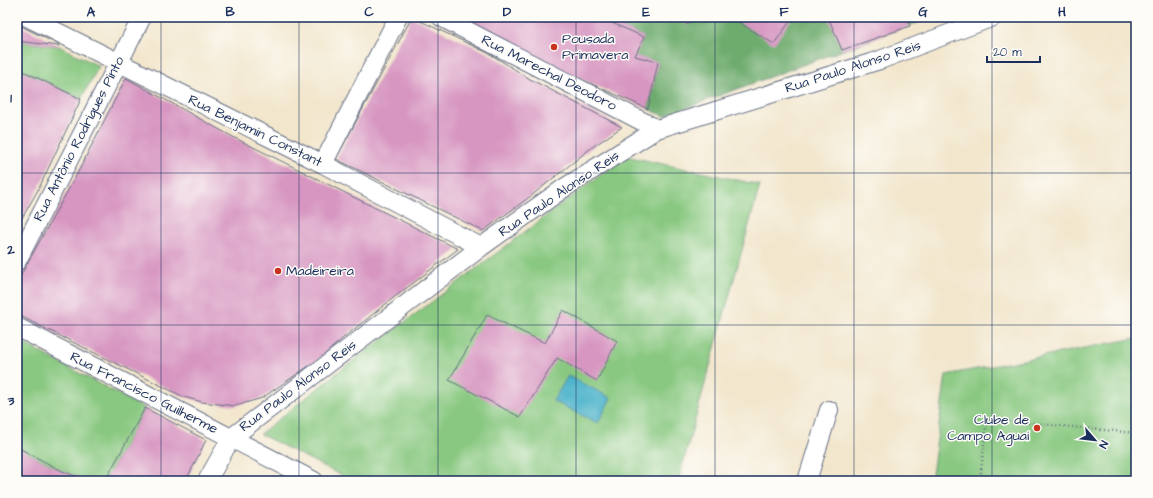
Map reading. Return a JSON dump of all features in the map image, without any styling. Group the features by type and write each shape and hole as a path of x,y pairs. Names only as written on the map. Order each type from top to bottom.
{"street":[{"name":"Rua Benjamin Constant","path":"27,17 118,64 323,164 481,247"},
{"name":"Rua Antônio Rodrigues Pinto","path":"17,261 142,17"},
{"path":"323,164 398,17"},
{"name":"Rua Marechal Deodoro","path":"441,17 657,129"},
{"name":"Rua Paulo Alonso Reis","path":"207,481 230,438 481,247 564,188 657,129 880,60 987,20"},
{"name":"Rua Francisco Guilherme","path":"17,327 314,481"},
{"path":"808,481 828,410"}],"path":[{"path":"980,481 986,419 1136,433"}],"green space":[{"path":"604,17 933,17 664,116 648,109 658,63 635,56 644,37 603,19"},
{"path":"17,41 59,46 99,66 81,99 17,68"},
{"path":"626,156 760,185 678,481 352,481 260,434 341,370"},
{"name":"Clube de Campo Aguaí","path":"1136,338 1136,481 931,481 946,375"},
{"path":"17,340 145,408 105,481 89,481 62,471 17,447"}],"water":[{"path":"568,376 611,398 598,423 553,401"}],"building":[{"path":"412,17 490,54 530,79 622,127 591,148 531,196 483,231 336,159"},
{"path":"459,17 604,17 603,19 644,37 635,56 658,62 648,109 574,76"},
{"path":"674,17 692,17 688,25"},
{"path":"730,17 793,17 774,44"},
{"path":"828,17 906,17 910,26 842,50"},
{"path":"17,24 59,45 59,46 17,41"},
{"path":"17,68 81,99 39,188 17,227"},
{"path":"126,78 233,137 458,249 392,299 343,338 322,357 262,398 235,406 202,402 184,397 32,322 17,314 17,282 77,174"},
{"path":"563,310 617,341 597,381 557,358 520,417 449,380 487,315 545,343"},
{"path":"145,408 206,440 186,481 105,481"},
{"path":"17,447 62,471 88,481 17,481"}],"place":[{"name":"Pousada Primavera","path":"554,47"},
{"name":"Madeireira","path":"278,271"},
{"name":"Clube de Campo Aguaí","path":"1037,428"}]}
